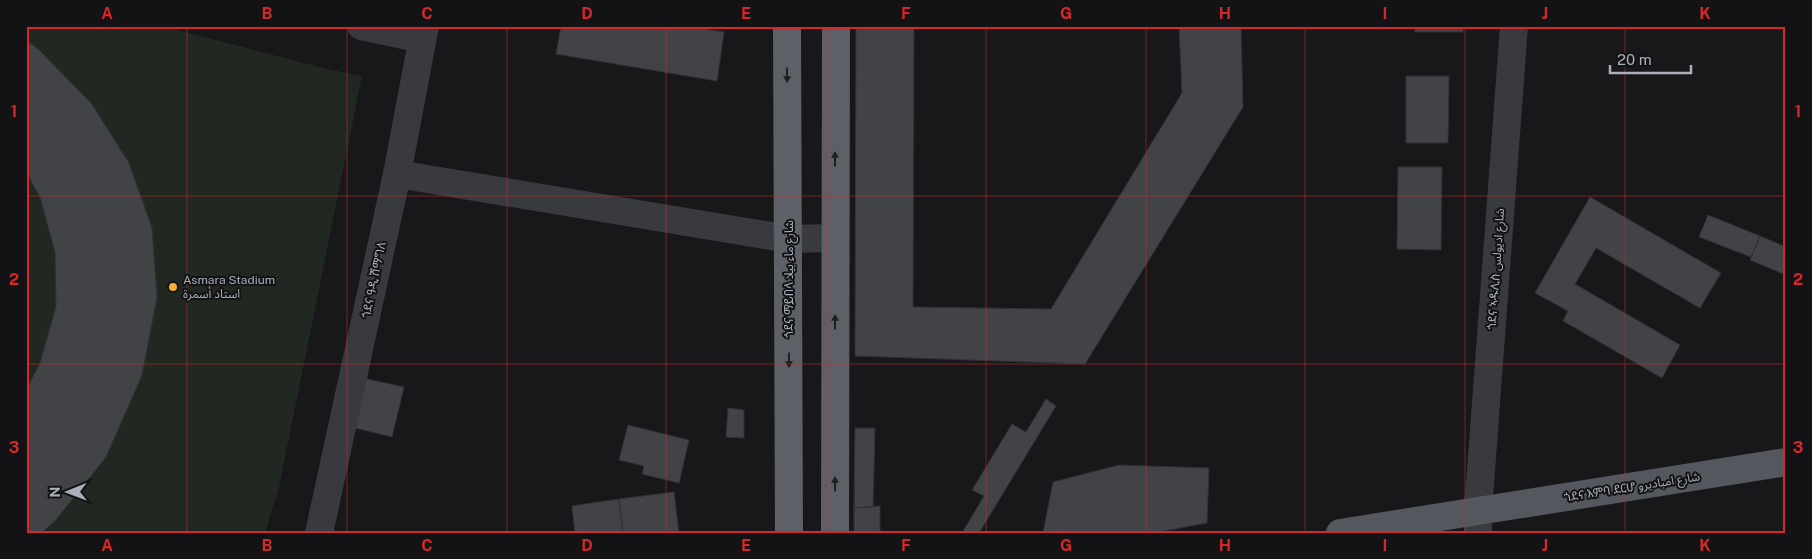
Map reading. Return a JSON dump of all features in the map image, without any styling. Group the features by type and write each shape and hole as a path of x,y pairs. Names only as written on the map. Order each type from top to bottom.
{"highway":[{"name":"ጎደና ማይበላ شارع ماء بيلا","path":"787,26 789,533"},
{"path":"835,533 836,26"}],"main road":[{"name":"ጎደና እምባ ደርሆ شارع امباديرو","path":"1340,533 1478,522 1786,462"}],"street":[{"path":"361,26 424,33"},
{"name":"ጎደና ኣዱሊስ شارع اديولس","path":"1478,522 1514,26"},
{"name":"ጎደና ዓዲ ሽማግለ","path":"319,533 397,174 424,33"},
{"path":"397,174 789,238 835,238"}],"shaded area":[{"name":"Asmara Stadium استاد أسمرة","path":"26,26 162,26 323,68 362,76 279,487 265,533 26,533"}],"building":[{"path":"561,26 687,26 724,32 717,81 556,54"},
{"path":"856,26 914,26 913,307 1051,309 1182,93 1179,26 1241,26 1243,107 1085,364 855,356"},
{"path":"1415,26 1463,26 1463,32 1415,32"},
{"path":"26,40 38,49 91,103 129,163 152,228 157,297 142,375 106,457 55,521 41,533 26,533 26,390 40,363 56,307 55,252 40,197 26,172"},
{"path":"1406,76 1449,76 1448,143 1406,143"},
{"path":"1398,167 1442,167 1441,250 1397,249"},
{"path":"1590,197 1721,273 1700,308 1596,248 1575,284 1680,345 1662,378 1563,321 1568,311 1535,293"},
{"path":"1708,215 1760,236 1751,257 1699,237"},
{"path":"1760,236 1786,247 1786,275 1750,260"},
{"path":"363,378 404,387 392,437 351,427"},
{"path":"1046,399 1056,406 979,533 962,533 984,496 972,490 1012,424 1026,432"},
{"path":"728,408 744,410 744,438 726,437"},
{"path":"628,425 689,440 679,483 642,474 644,466 619,460"},
{"path":"855,428 875,428 873,507 854,508"},
{"path":"1119,465 1209,468 1207,523 1153,533 1043,533 1053,482"},
{"path":"674,492 679,533 623,533 619,499"},
{"path":"619,499 623,533 575,533 572,506"},
{"path":"880,506 880,533 854,533 854,508"}],"place":[{"name":"Asmara Stadium استاد أسمرة","path":"173,287"}]}
